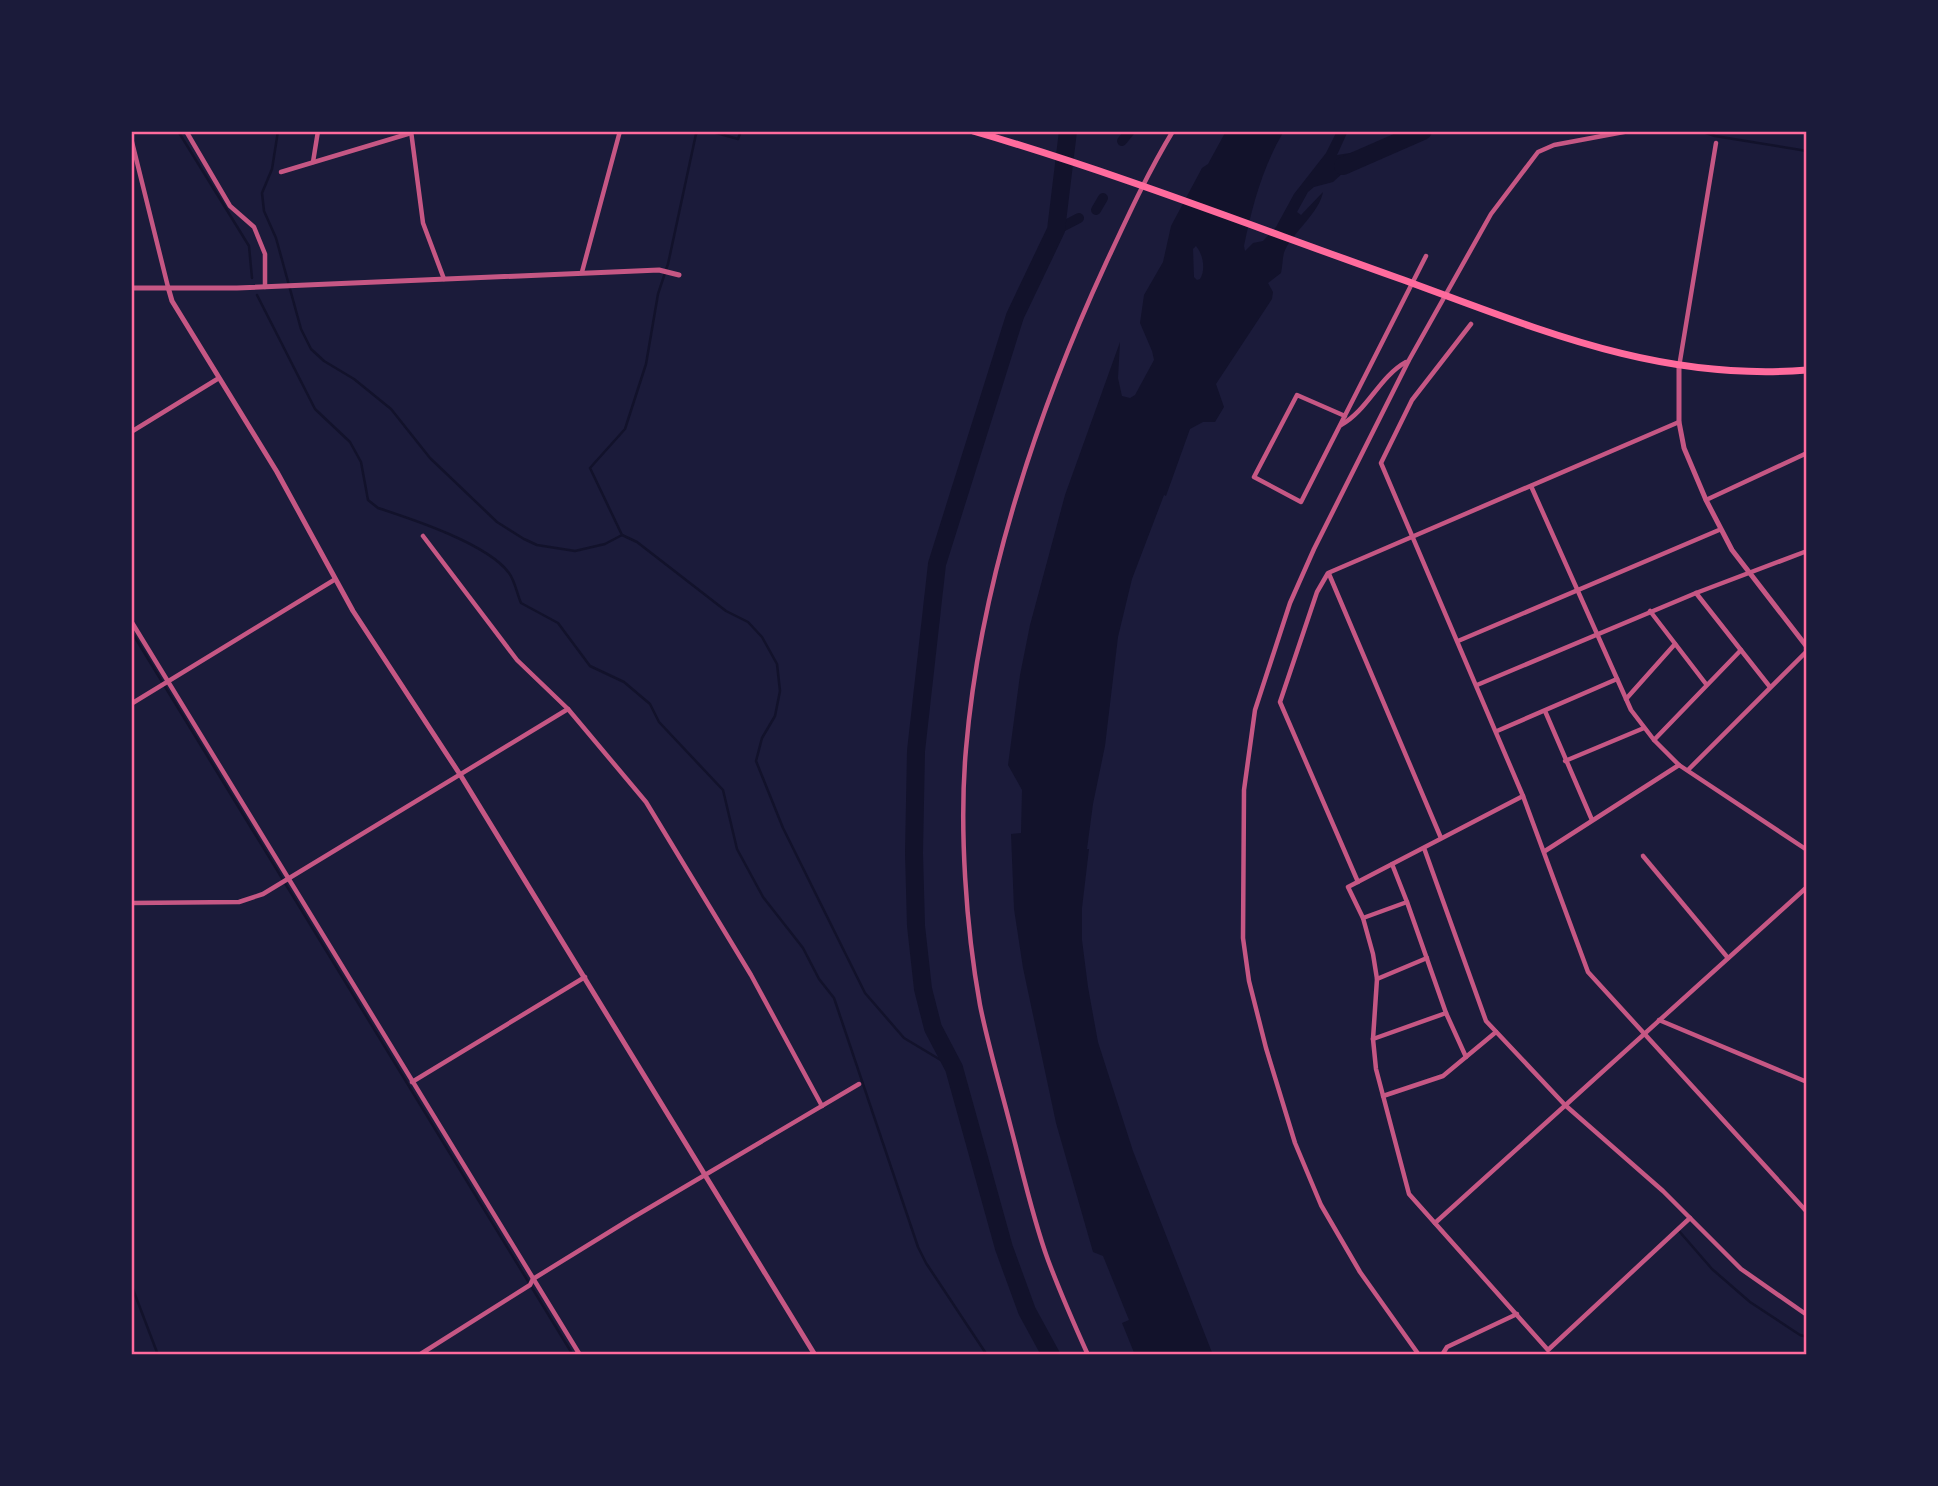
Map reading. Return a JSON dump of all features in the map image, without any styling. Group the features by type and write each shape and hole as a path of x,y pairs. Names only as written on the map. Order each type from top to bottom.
{"main road":[{"path":"973,131 1096,170 1581,344 1679,367 1722,371 1807,370"}],"street":[{"path":"186,131 230,206 254,227 265,254 265,287"},
{"path":"313,162 318,131"},
{"path":"582,272 620,131"},
{"path":"1088,1355 1047,1258 980,1005 967,888 965,751 973,683 986,612 1028,463 1082,316 1141,186 1173,131"},
{"path":"1419,1355 1360,1272 1321,1205 1295,1143 1275,1083 1252,994 1243,938 1244,790 1255,710 1295,592 1441,294 1492,214 1538,152 1554,145 1629,131"},
{"path":"281,172 411,132 423,223 444,279"},
{"path":"131,138 172,301 277,472 334,580 461,776 815,1355"},
{"path":"1688,771 1807,649 1719,530 1684,448 1679,422 1679,367 1716,143"},
{"path":"1345,416 1297,395 1254,477 1301,502 1340,426 1426,256"},
{"path":"131,288 265,287 659,270 680,275"},
{"path":"1471,324 1412,400 1381,463 1523,796 1588,972 1807,1212"},
{"path":"1340,426 1354,418 1396,367 1409,360"},
{"path":"131,432 219,378"},
{"path":"1358,882 1280,702 1317,592 1328,573 1679,422"},
{"path":"1706,500 1807,453"},
{"path":"1531,486 1626,699 1644,728 1679,765 1807,850"},
{"path":"1458,641 1719,530"},
{"path":"423,536 517,660 568,709 646,802 751,975 822,1106"},
{"path":"1477,685 1748,571 1807,551"},
{"path":"1328,573 1441,838"},
{"path":"131,705 334,580"},
{"path":"1696,593 1770,687"},
{"path":"1650,611 1706,684"},
{"path":"131,621 165,684 580,1355"},
{"path":"1626,699 1675,644"},
{"path":"1654,740 1741,650"},
{"path":"1496,731 1617,679"},
{"path":"131,903 239,902 263,894 568,709"},
{"path":"1545,710 1592,820"},
{"path":"1565,761 1644,728"},
{"path":"1545,851 1679,765"},
{"path":"1523,796 1348,887 1363,918 1377,979 1373,1039 1376,1069 1409,1194 1548,1350 1690,1219"},
{"path":"1424,848 1486,1021 1565,1105 1663,1191 1741,1269 1807,1315"},
{"path":"1643,856 1728,958"},
{"path":"1392,864 1446,1013 1466,1057"},
{"path":"1435,1223 1807,887"},
{"path":"1363,918 1407,902"},
{"path":"1377,979 1427,958"},
{"path":"412,1082 585,977"},
{"path":"1373,1039 1446,1013"},
{"path":"1659,1020 1807,1082"},
{"path":"1383,1096 1443,1076 1496,1032"},
{"path":"419,1355 520,1292 530,1285 533,1279 859,1084"},
{"path":"1441,1355 1447,1348 1517,1314"}],"shaded area":[{"path":"1226,131 1284,131 1259,187 1247,231 1245,251 1253,243 1263,241 1276,227 1294,194 1326,153 1337,131 1348,131 1337,155 1363,151 1368,163 1344,172 1333,182 1314,187 1308,192 1297,212 1301,215 1323,192 1317,207 1285,250 1281,273 1268,283 1273,292 1272,299 1216,384 1224,407 1215,422 1203,422 1190,429 1132,579 1118,637 1105,746 1087,849 1082,940 1088,987 1098,1042 1133,1151 1213,1355 1135,1355 1122,1323 1129,1320 1103,1256 1093,1252 1056,1123 1023,968 1014,909 1011,834 1021,833 1022,790 1008,765 1020,675 1030,625 1065,495 1120,342 1118,378 1122,396 1130,398 1135,395 1154,360 1140,323 1144,295 1163,262 1171,226 1202,168 1208,164","holes":["1196,246 1203,267 1202,275 1197,280 1194,277 1193,249"]}],"waterway":[{"path":"178,131 249,246 252,278"},
{"path":"278,131 272,169 262,193 264,211 276,238 301,329 311,349 391,409 430,458 497,522 524,539 537,545 575,551 605,544 622,535"},
{"path":"700,131 696,134 668,264 658,294 646,364 625,429 590,468 622,535 637,542 726,611 748,622 762,637 777,664 780,691 775,716 762,738 756,761 783,828 865,993 904,1038 954,1068"},
{"path":"709,131 738,139 741,131"},
{"path":"1051,1355 1027,1311 1004,1248 954,1068 933,1028 923,989 916,926 914,853 916,751 937,564 1015,316 1056,230 1068,131"},
{"path":"1122,141 1130,131"},
{"path":"1343,166 1423,131"},
{"path":"1700,131 1715,136 1807,151"},
{"path":"1096,210 1103,198"},
{"path":"1056,230 1079,218"},
{"path":"257,295 315,409 350,442 361,462 368,500 378,508 467,543 499,562 511,576 521,603 558,623 590,666 624,682 650,704 659,722 723,790 737,849 763,897 803,948 819,979 834,998 918,1247 987,1355"},
{"path":"131,631 573,1355"},
{"path":"1679,1231 1712,1269 1750,1302 1807,1337"},
{"path":"131,1284 158,1355"}]}
